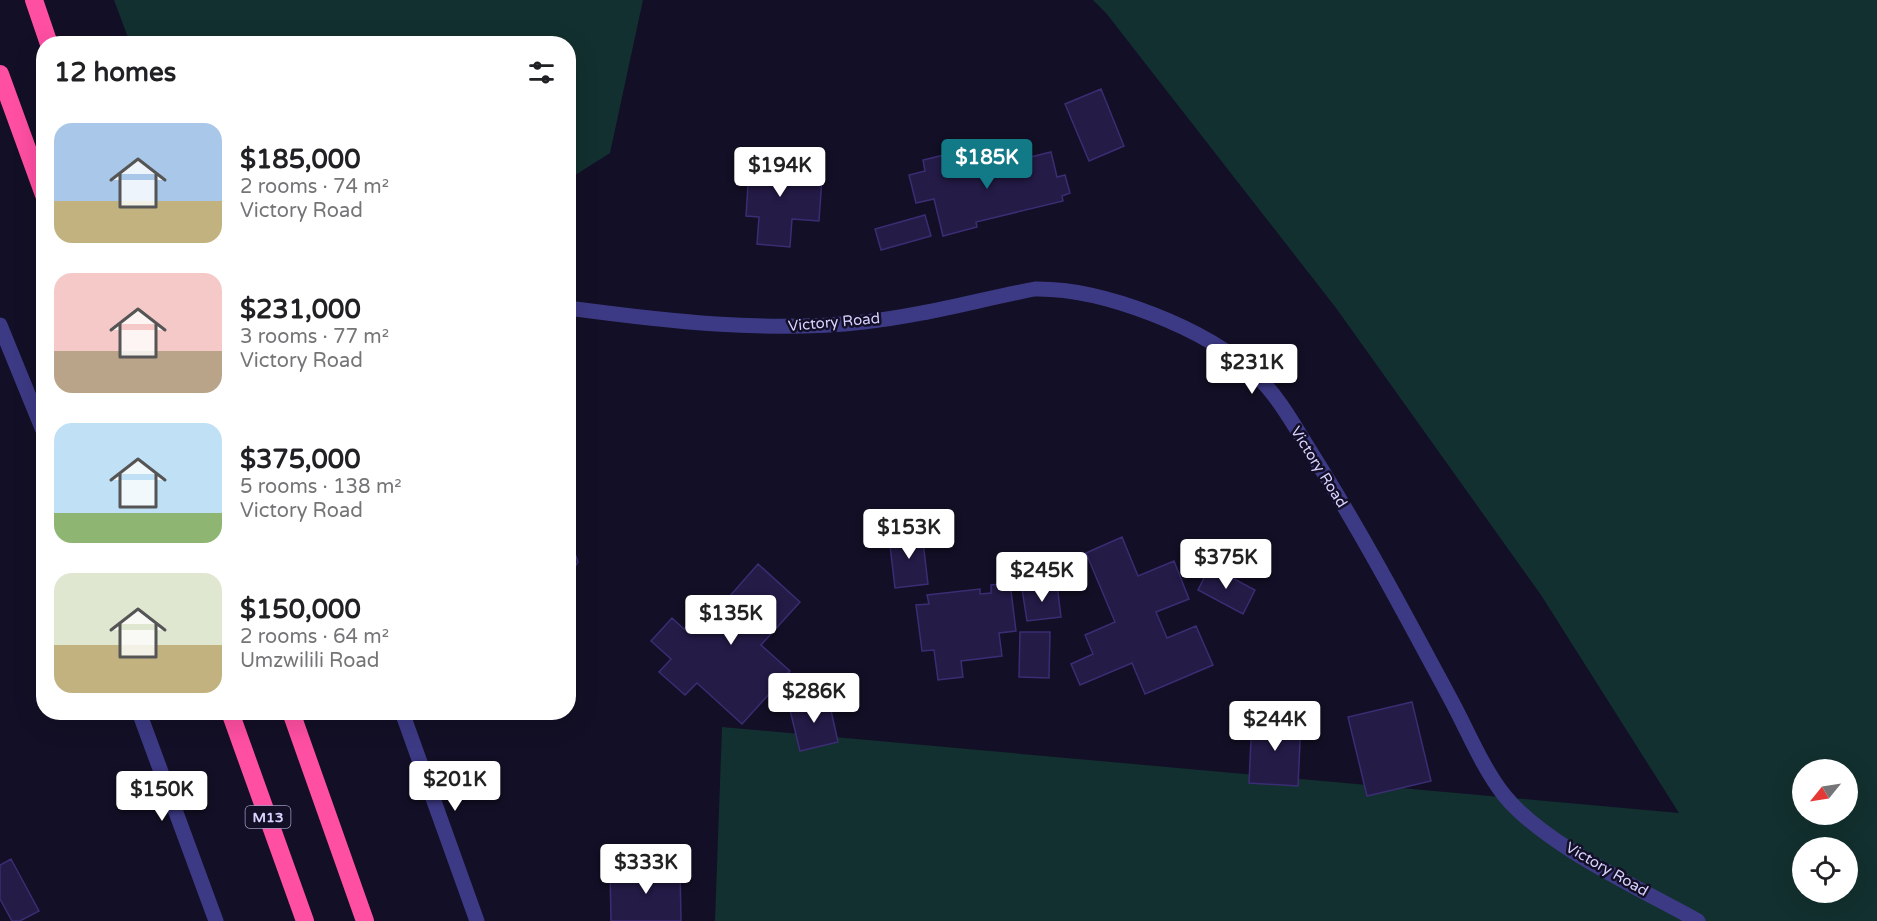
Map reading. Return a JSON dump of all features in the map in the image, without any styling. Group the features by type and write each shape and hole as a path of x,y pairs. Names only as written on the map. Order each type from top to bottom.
{"highway":[{"path":"34,0 46,36"},
{"path":"0,74 36,173"},
{"name":"M13","path":"233,720 305,921"},
{"path":"294,720 364,921"}],"street":[{"name":"Victory Road","path":"576,309 675,320 781,327 865,322 1035,288 1049,288 1079,292 1139,310 1191,332 1245,365 1279,402 1374,559 1507,798 1548,833 1587,859 1698,921"},
{"path":"0,325 36,413"},
{"path":"142,720 216,921"},
{"path":"405,720 477,921"}],"green space":[{"path":"114,0 643,0 610,153 576,175 576,36 127,36"},
{"path":"1093,0 1877,0 1877,921 715,921 722,727 1679,813 1541,595 1336,308 1106,13"}],"building":[{"path":"1101,89 1124,146 1089,161 1065,104"},
{"path":"1051,152 1057,177 1065,175 1070,193 1062,196 1063,201 976,222 977,227 943,236 934,199 916,203 909,175 925,171 923,160 944,155 947,169 976,162 978,170"},
{"path":"750,154 799,158 797,176 822,178 819,221 792,219 790,247 757,244 759,217 746,216"},
{"path":"925,215 931,236 881,250 875,229"},
{"path":"922,533 928,584 895,588 889,537"},
{"path":"1122,537 1138,576 1174,561 1189,599 1156,612 1167,638 1196,626 1213,665 1145,694 1132,663 1080,685 1071,664 1093,654 1085,635 1115,622 1086,553"},
{"path":"758,564 800,602 761,645 790,671 742,724 697,683 685,695 659,672 671,659 651,641 672,618 684,629 707,605 715,613"},
{"path":"1210,566 1255,590 1243,614 1198,590"},
{"path":"1010,583 1016,631 999,633 1002,656 961,661 963,677 938,680 934,650 922,651 916,605 929,604 927,595 980,589 980,594 991,593 991,585"},
{"path":"1057,584 1061,617 1027,621 1022,589"},
{"path":"1020,632 1050,632 1049,678 1019,677"},
{"path":"828,697 838,742 800,751 789,706"},
{"path":"1412,702 1431,781 1367,796 1348,717"},
{"path":"1252,718 1301,721 1298,786 1249,783"},
{"path":"11,859 39,911 20,921 12,921 0,899 0,865"},
{"path":"680,868 681,921 611,921 610,869"}]}
